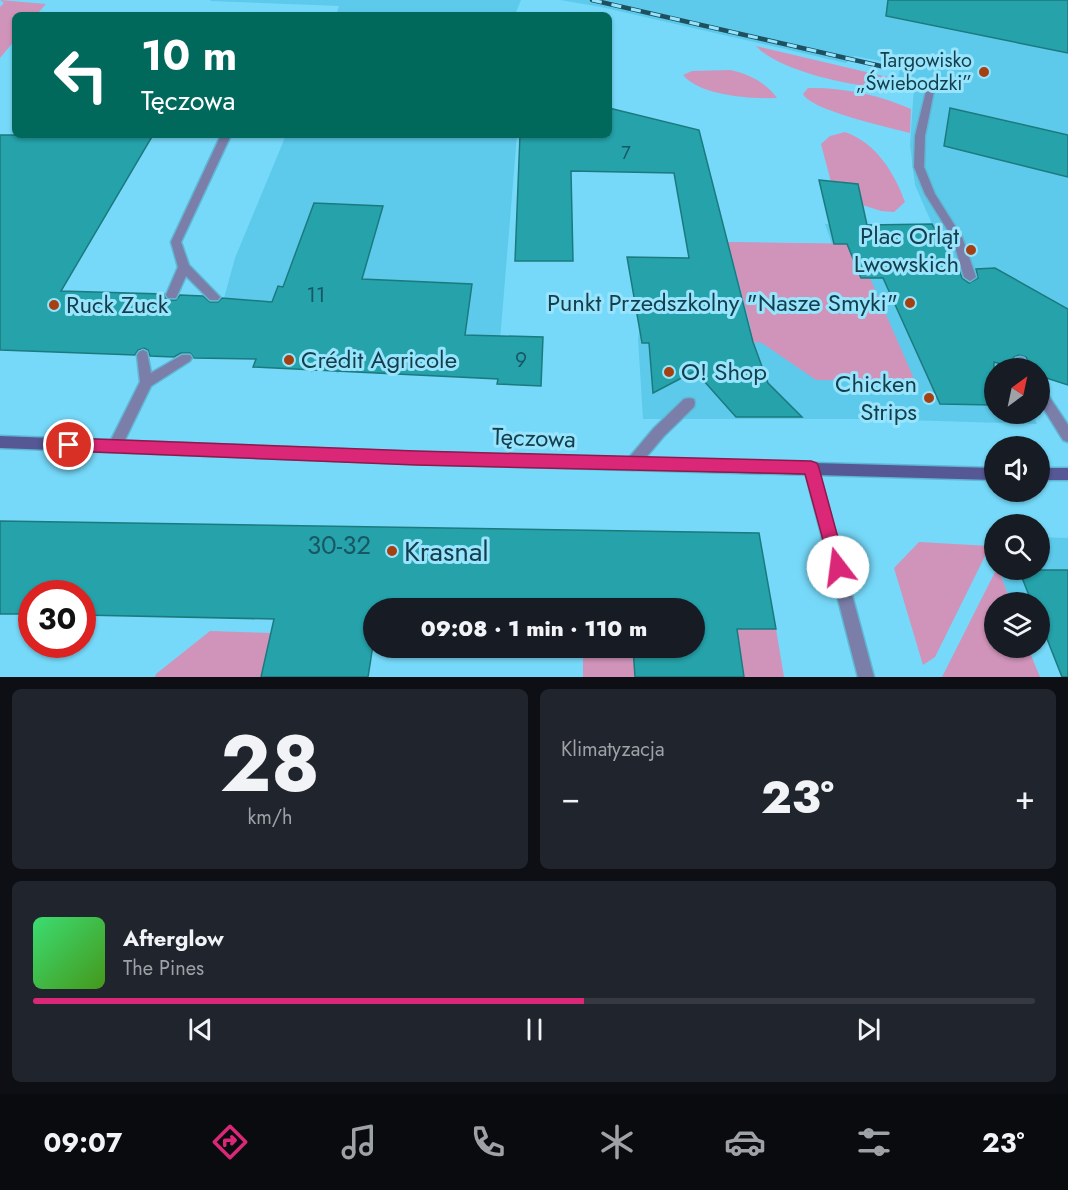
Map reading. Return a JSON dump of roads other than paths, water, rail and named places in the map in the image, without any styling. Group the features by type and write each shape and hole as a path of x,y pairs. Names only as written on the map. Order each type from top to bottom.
{"street":[{"path":"930,91 920,136 919,167 930,194 957,237 970,277"},
{"path":"214,297 184,267 176,242 225,138"},
{"path":"172,295 184,267"},
{"path":"116,446 146,382 143,355"},
{"path":"146,382 186,358"},
{"path":"632,464 659,432 689,403"},
{"path":"1050,408 1068,436"},
{"name":"Tęczowa","path":"0,442 984,474"},
{"path":"811,468 866,677"},
{"path":"1050,474 1068,474"}],"railway":[{"path":"592,0 885,67"}],"place":[{"name":"Targowisko „Świebodzki”","path":"984,72"},
{"name":"Plac Orląt Lwowskich","path":"971,250"},
{"name":"Punkt Przedszkolny \"Nasze Smyki\"","path":"910,303"},
{"name":"Ruck Zuck","path":"54,305"},
{"name":"Crédit Agricole","path":"289,360"},
{"name":"O! Shop","path":"669,372"},
{"name":"Chicken Strips","path":"929,398"},
{"name":"Krasnal","path":"392,551"}]}
